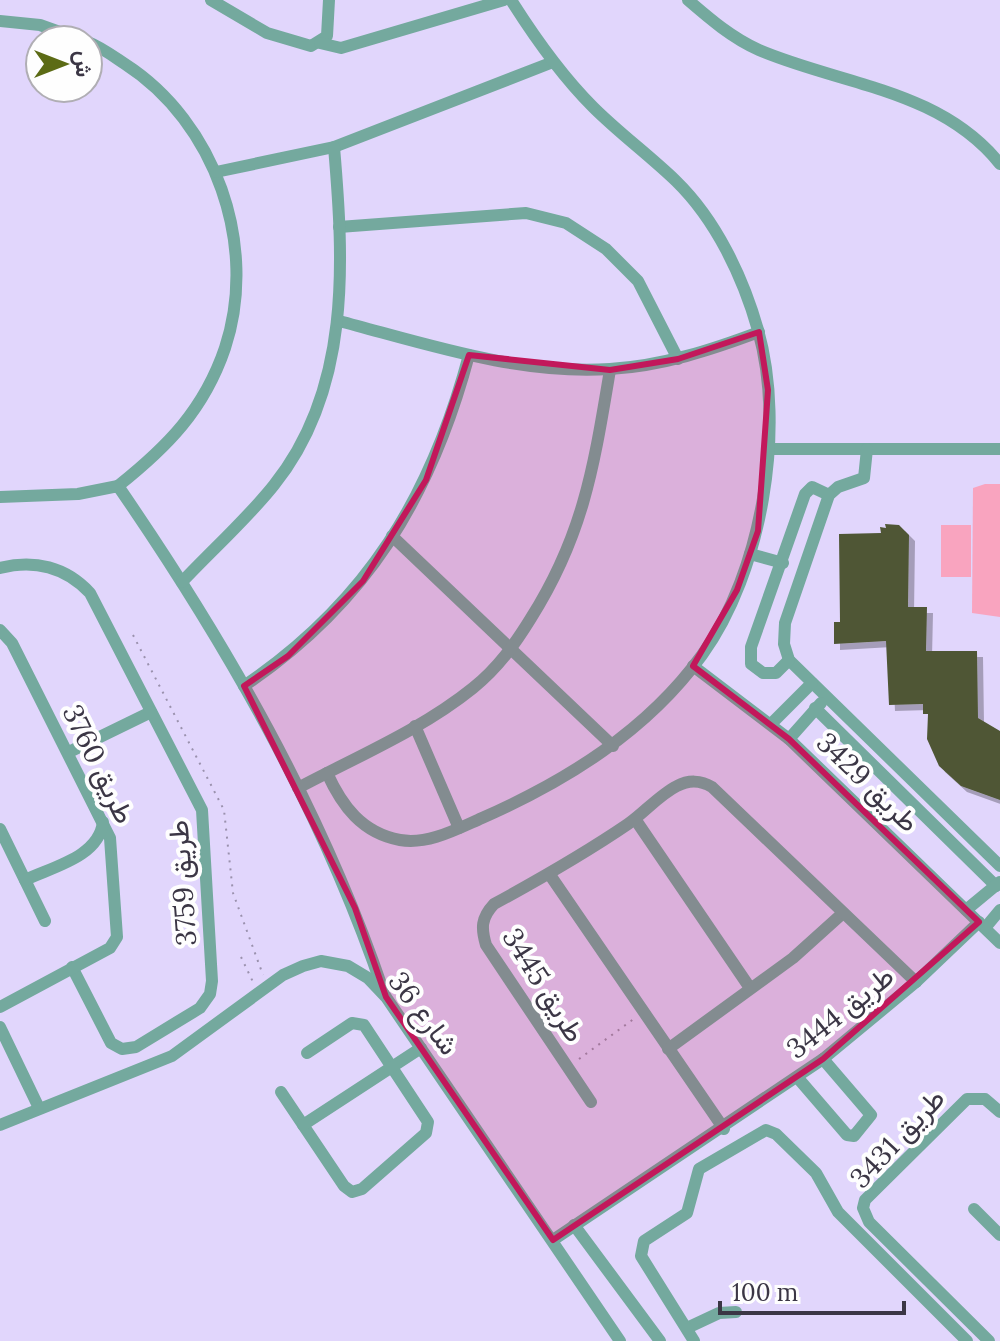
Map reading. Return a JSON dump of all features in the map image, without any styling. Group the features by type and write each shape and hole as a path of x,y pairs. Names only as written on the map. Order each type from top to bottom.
{"street":[{"path":"211,0 267,33 305,45 320,43 341,48 504,0"},
{"path":"320,43 328,31 329,0"},
{"path":"327,773 346,809 362,824 381,835 403,841 425,840 459,828 539,792 613,746 693,666 737,590 758,531 767,449 768,390 759,332 740,278 713,227 677,182 592,106 553,62 511,0"},
{"path":"688,0 719,26 755,48 821,73 850,78 939,113 989,151 1000,164"},
{"path":"0,21 30,24"},
{"path":"0,497 78,494 118,486 165,449 201,402 225,347 236,289 235,259 233,229 216,172 186,120 146,77 104,52"},
{"path":"216,172 334,147 553,62"},
{"path":"182,582 275,484 320,410 339,321 339,227 334,147"},
{"path":"339,227 526,213 566,223 606,249 638,281 678,359"},
{"path":"339,321 469,355 561,369 610,370 678,359 759,332"},
{"path":"244,686 288,656 328,621 363,581 426,480 447,431 469,355"},
{"path":"298,788 415,726 471,690 512,648 565,559 583,511 610,370"},
{"path":"767,449 1000,449"},
{"path":"867,449 864,478 838,487 829,495 785,623 784,644 789,660 1000,866"},
{"path":"118,486 182,582 244,686 298,788 355,908 386,997"},
{"path":"789,660 781,670 769,674 754,668 750,656 805,494 812,487 829,495"},
{"path":"392,536 613,746"},
{"path":"750,554 783,563"},
{"name":"طريق 3759","path":"0,568 43,565 65,572 83,585 96,601 204,817 210,994 200,1008 136,1047 122,1049 111,1043 72,967"},
{"name":"طريق 3760","path":"0,630 12,643 69,752 112,846 115,942 0,1007"},
{"name":"طريق 3429","path":"693,666 789,739 1000,943"},
{"path":"771,724 812,683"},
{"path":"789,739 826,698"},
{"path":"815,708 998,884 966,910"},
{"path":"69,752 151,712"},
{"path":"415,726 459,828"},
{"path":"724,1129 550,875 635,819 674,787 685,782 706,783 916,982"},
{"path":"635,819 750,988"},
{"path":"25,880 89,850 97,840 103,822"},
{"path":"0,829 45,921"},
{"path":"89,850 102,852 113,861"},
{"name":"طريق 3445","path":"550,875 494,904 485,914 482,932 486,945 591,1102"},
{"name":"طريق 3444","path":"553,1240 724,1129 823,1059 1000,910"},
{"path":"668,1049 793,958 843,913"},
{"name":"شارع 36","path":"0,1125 172,1056 293,970 321,961 341,963 356,970 386,997 620,1341"},
{"path":"281,1092 347,1190 358,1192 426,1133 425,1116 364,1025 358,1023 307,1053"},
{"path":"0,1027 39,1108"},
{"path":"303,1125 421,1048"},
{"path":"797,1077 847,1135 854,1136 871,1115 823,1059"},
{"name":"طريق 3431","path":"989,1341 869,1222 863,1208 865,1200 967,1099 985,1099 1000,1112"},
{"path":"694,1341 641,1256 641,1248 644,1241 690,1208 693,1178 699,1169 766,1130 776,1134 816,1173 838,1212 967,1341"},
{"path":"974,1209 1000,1235"},
{"path":"574,1225 660,1341"},
{"path":"687,1328 719,1313 736,1312"}],"path":[{"path":"241,957 258,994"},
{"path":"568,1067 643,1013"}],"highlighted area":[{"path":"759,332 768,390 758,531 737,590 693,666 789,739 979,922 823,1059 553,1240 386,997 355,908 244,686 288,656 363,581 426,480 469,355 610,370 678,359"}],"shaded area":[{"path":"1000,484 1000,617 972,613 973,488"},
{"path":"941,525 971,525 971,577 941,577"}],"building":[{"path":"885,524 899,525 909,535 908,607 927,607 926,651 977,651 978,718 1000,731 1000,800 961,786 939,766 927,739 928,714 923,714 923,704 889,705 886,641 834,644 834,622 840,622 839,534 881,533 880,527 886,528"}]}
